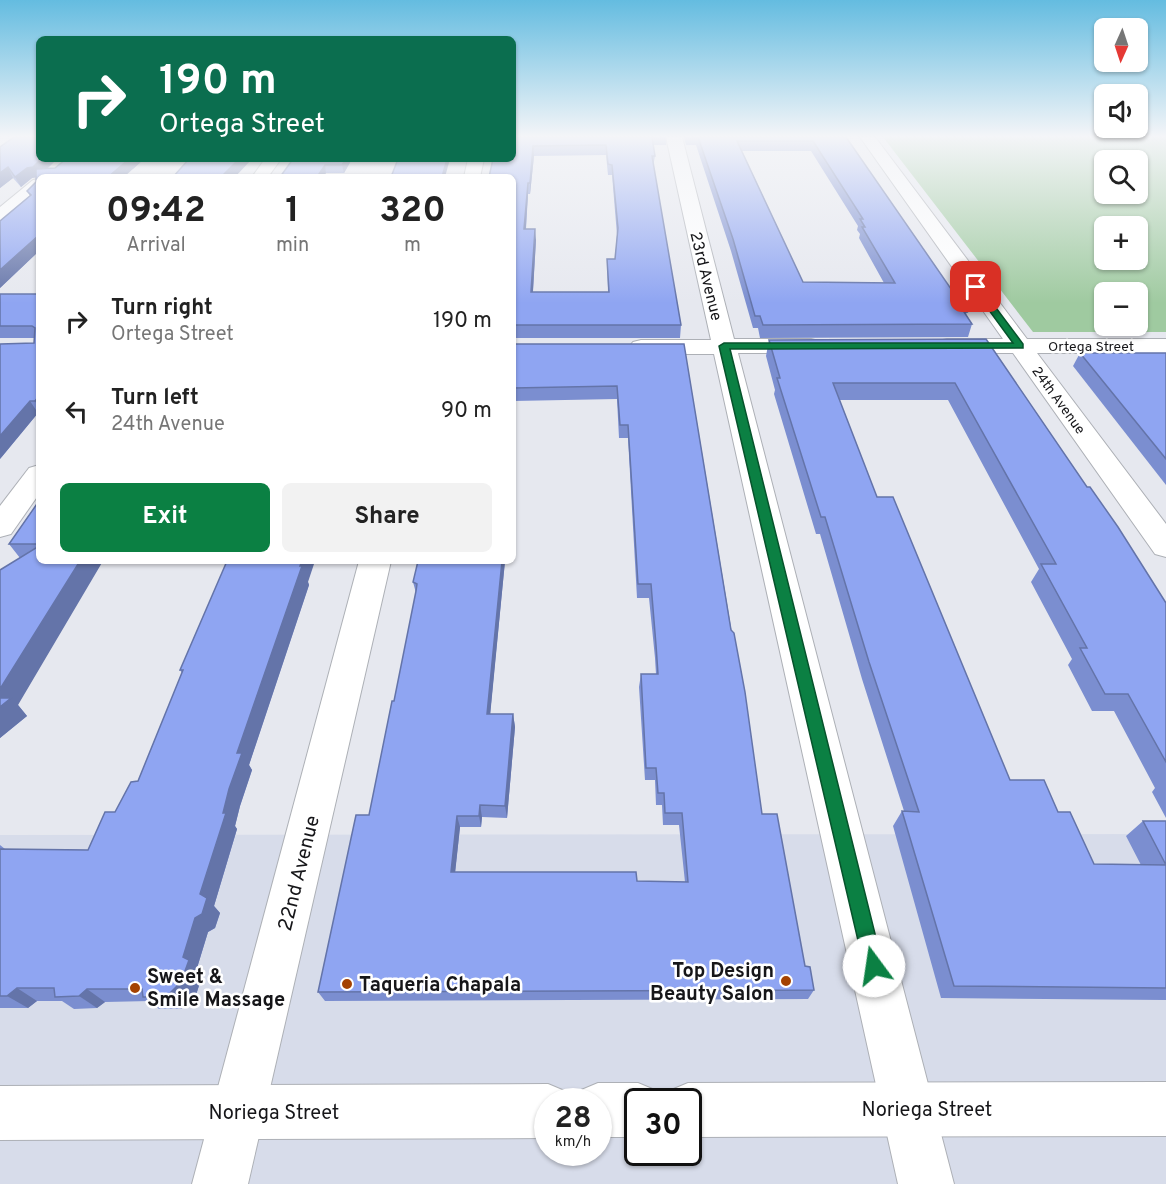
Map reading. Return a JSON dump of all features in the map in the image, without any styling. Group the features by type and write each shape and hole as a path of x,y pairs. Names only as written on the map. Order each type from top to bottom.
{"street":[{"path":"0,216 29,192"},
{"name":"23rd Avenue","path":"687,192 926,1184"},
{"name":"24th Avenue","path":"907,192 1166,546"},
{"path":"617,346 838,346"},
{"name":"Ortega Street","path":"920,346 1166,346"},
{"path":"0,527 36,478"},
{"name":"22nd Avenue","path":"220,1184 374,564"},
{"name":"Noriega Street","path":"702,1110 1166,1109"},
{"name":"Noriega Street","path":"0,1113 534,1111"}],"shaded area":[{"path":"1166,834 1166,1184 0,1184 0,835"}],"green space":[{"path":"926,192 1094,192 1094,204 1148,204 1148,192 1166,192 1166,332 1148,332 1148,282 1094,282 1094,332 1033,332"}],"building":[{"path":"28,192 36,192 36,238 0,270 0,221 31,195"},
{"path":"516,192 527,192 524,229 535,229 531,292 609,292 607,259 615,259 618,228 615,192 658,192 681,325 516,325"},
{"path":"717,192 761,192 803,282 895,283 862,227 865,227 860,219 863,219 846,192 884,192 967,312 964,312 972,324 763,325 760,316 755,316"},
{"path":"0,294 36,294 36,400 30,401 0,436 0,344 34,343 35,328 32,326 0,326"},
{"path":"986,339 1087,487 1090,487 1118,527 1166,603 1166,762 1128,694 1105,694 1080,648 1087,648 1041,564 1056,564 955,383 833,383 877,497 893,497 1010,780 1044,780 1058,812 1070,812 1094,864 1166,865 1166,988 954,986 902,811 919,812 869,662 825,517 821,517 777,378 780,378 769,340"},
{"path":"516,344 684,344 731,630 734,633 745,692 762,814 777,814 805,966 810,967 814,990 318,992 356,815 369,815 416,591 417,584 413,582 417,564 502,564 487,714 513,714 505,806 480,805 479,816 457,816 451,872 636,872 637,881 688,882 682,813 665,813 664,793 658,793 656,768 646,768 641,674 658,674 656,645 651,584 638,584 628,425 620,425 617,386 516,388"},
{"path":"1080,353 1166,353 1166,459"},
{"path":"36,505 36,544 9,544"},
{"path":"36,548 36,564 78,564 0,689 0,570"},
{"path":"226,564 301,564 237,753 242,753 229,789 223,813 226,813 200,894 207,898 202,914 195,918 183,957 189,960 181,982 166,997 143,997 142,989 87,989 79,996 55,997 54,988 17,988 7,996 0,996 0,849 88,850 105,812 115,812 131,782 138,781 183,670 180,670"},
{"path":"0,698 11,698 0,707"},
{"path":"1143,821 1166,821 1166,865"}],"place":[{"name":"Top Design Beauty Salon","path":"786,981"},
{"name":"Taqueria Chapala","path":"347,984"},
{"name":"Sweet & Smile Massage","path":"135,988"}],"route":[{"path":"874,966 724,346 1020,346 976,287"}]}
